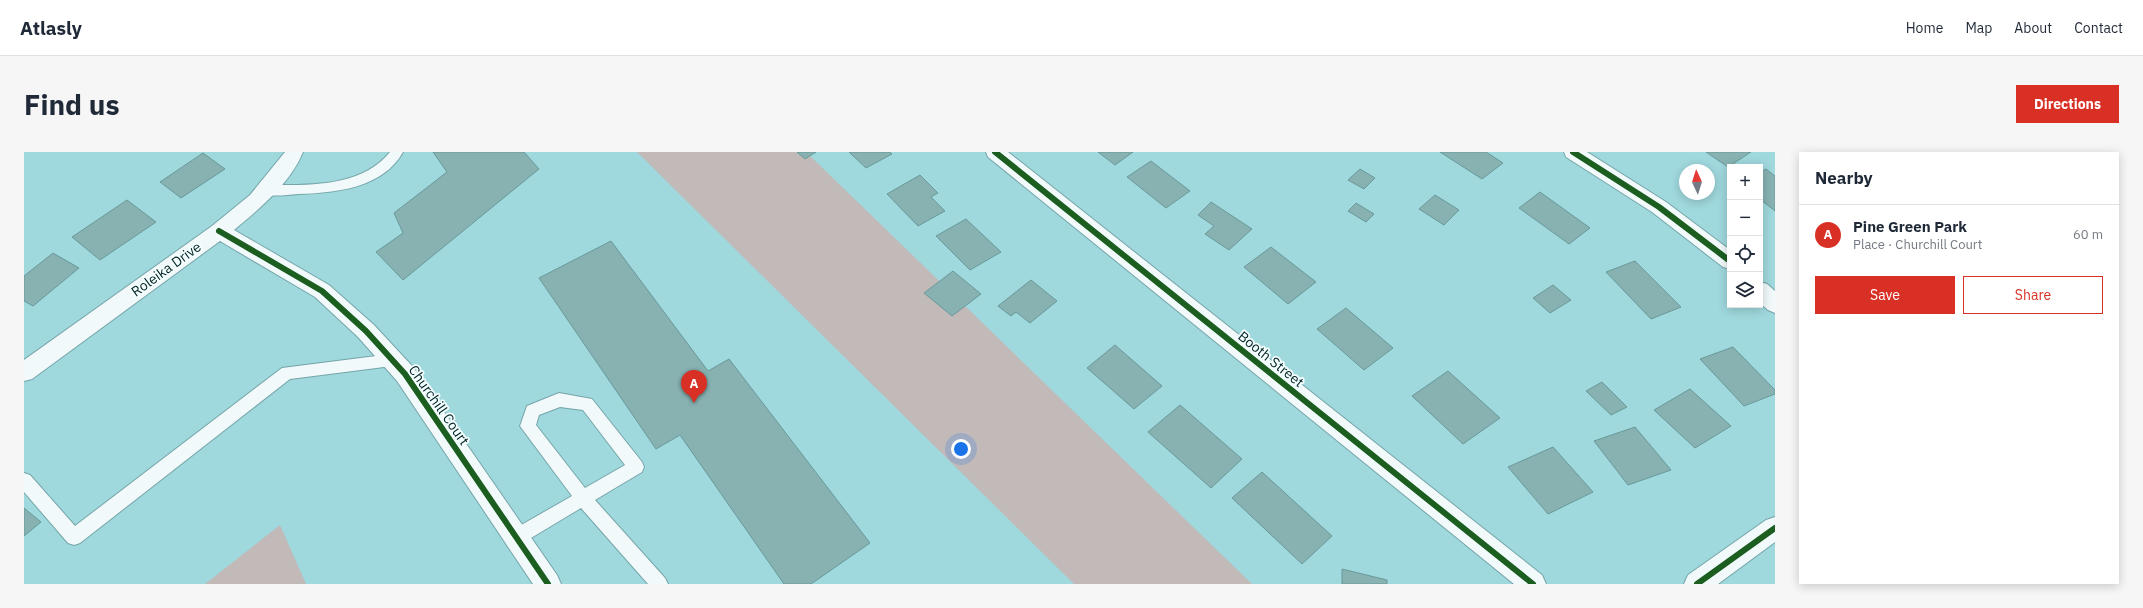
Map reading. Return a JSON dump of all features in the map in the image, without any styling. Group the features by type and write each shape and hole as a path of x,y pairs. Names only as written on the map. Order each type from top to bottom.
{"street":[{"name":"Roleika Drive","path":"24,372 220,231 257,200 294,152"},
{"name":"Booth Street","path":"995,152 1533,584"},
{"path":"1573,152 1659,207 1727,259"},
{"name":"Churchill Court","path":"220,231 322,291 366,331 405,374 515,538 548,584"},
{"path":"1763,293 1775,304"},
{"path":"1697,584 1775,528"}],"lane":[{"path":"266,190 299,190 351,183 380,170 397,152"},
{"path":"24,480 74,537 287,373 392,360"},
{"path":"515,538 584,498 636,467 587,404 559,400 532,410 528,426 584,498 659,584"}],"shaded area":[{"path":"637,152 806,152 1252,584 1074,584"},
{"path":"280,525 306,584 205,584"}],"building":[{"path":"433,152 524,152 539,169 403,280 376,252 403,233 394,213 447,172"},
{"path":"797,152 816,152 805,159"},
{"path":"849,152 890,152 892,154 866,168"},
{"path":"1098,152 1133,152 1115,165"},
{"path":"1440,152 1486,152 1503,163 1482,179"},
{"path":"1706,152 1751,152 1733,164 1727,164 1727,166"},
{"path":"203,153 225,169 181,198 160,182"},
{"path":"1151,161 1190,191 1166,208 1127,177"},
{"path":"1360,169 1375,178 1364,189 1348,180"},
{"path":"1766,169 1775,176 1775,211 1763,201 1763,170"},
{"path":"920,175 938,193 931,197 945,211 918,226 887,194"},
{"path":"1540,192 1590,228 1569,244 1519,208"},
{"path":"1435,195 1459,210 1444,225 1419,209"},
{"path":"127,200 156,222 100,260 72,237"},
{"path":"1211,202 1252,229 1229,250 1205,234 1214,226 1198,215"},
{"path":"1356,203 1374,214 1366,222 1348,211"},
{"path":"966,219 1001,252 970,270 936,236"},
{"path":"611,241 708,371 729,359 870,543 811,584 784,584 680,435 656,449 539,278"},
{"path":"1271,247 1316,282 1288,304 1244,267"},
{"path":"53,253 79,268 33,306 24,301 24,276"},
{"path":"1635,261 1681,307 1651,319 1606,272"},
{"path":"953,271 981,294 952,316 924,293"},
{"path":"1031,280 1057,301 1030,323 1016,312 1011,316 998,306"},
{"path":"1553,285 1571,300 1550,313 1533,298"},
{"path":"1346,308 1393,348 1364,370 1317,329"},
{"path":"1115,345 1162,386 1134,409 1087,368"},
{"path":"1733,347 1775,390 1775,394 1744,406 1700,359"},
{"path":"1448,371 1500,418 1463,444 1412,396"},
{"path":"1602,382 1627,407 1611,415 1586,391"},
{"path":"1690,389 1731,426 1695,448 1654,410"},
{"path":"1180,405 1242,459 1211,488 1148,432"},
{"path":"1635,427 1671,470 1628,485 1594,441"},
{"path":"1553,447 1593,492 1548,514 1508,467"},
{"path":"1262,472 1332,536 1302,564 1232,498"},
{"path":"24,508 41,522 24,536"},
{"path":"1342,569 1387,580 1387,584 1342,584"}],"cycle path":[{"path":"995,152 1533,584"},
{"path":"1573,152 1659,207 1727,259"},
{"path":"219,231 322,291 366,331 405,374 548,584"},
{"path":"1697,584 1775,528"}],"place":[{"name":"Pine Green Park","path":"694,403"}]}
